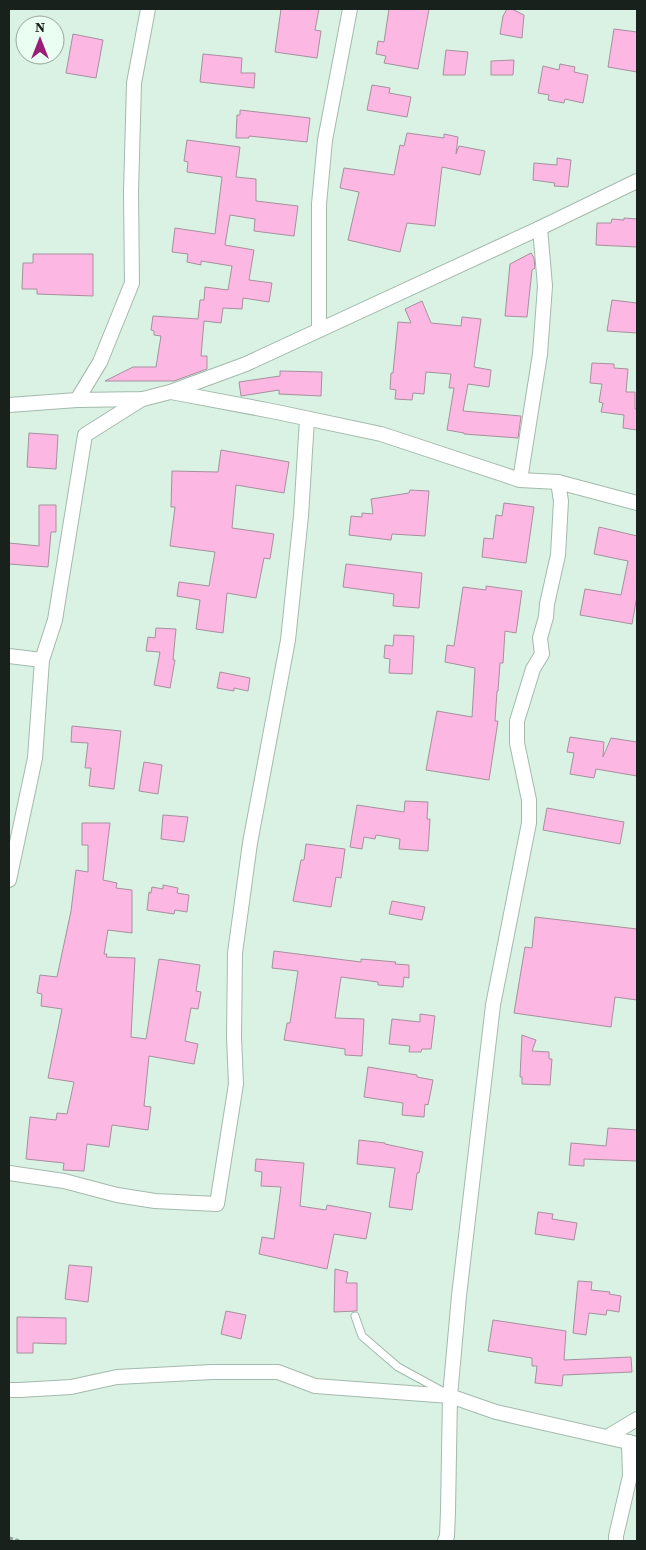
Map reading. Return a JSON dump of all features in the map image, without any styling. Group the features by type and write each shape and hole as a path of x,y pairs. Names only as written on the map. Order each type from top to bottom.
{"street":[{"path":"77,400 100,362 132,283 131,192 134,83 148,9"},
{"path":"318,330 319,204 325,140 350,9"},
{"path":"9,405 77,400 143,399 170,392 246,364 637,181"},
{"path":"520,480 540,354 545,286 540,228"},
{"path":"170,392 381,434 520,480 558,482 637,503"},
{"path":"9,880 34,758 42,660 55,620 85,435 143,399"},
{"path":"9,1173 64,1181 117,1195 155,1201 217,1204 236,1084 234,1037 235,953 250,843 288,640 301,516 307,419"},
{"path":"445,1541 448,1512 450,1396 459,1296 494,1006 529,824 529,800 517,743 517,721 533,669 542,654 540,638 558,555 560,501 558,482"},
{"path":"9,656 42,660"},
{"path":"9,1390 72,1387 117,1377 212,1372 278,1372 315,1386 450,1396 496,1412 633,1443 630,1476 616,1541"},
{"path":"607,1437 637,1419"}],"lane":[{"path":"356,1316 362,1336 398,1367 450,1396"}],"path":[{"path":"9,1538 20,1541"}],"building":[{"path":"281,9 319,9 315,30 321,31 317,58 275,52"},
{"path":"389,9 429,9 418,69 384,63 386,56 376,54 378,41 384,42"},
{"path":"507,9 512,9 524,15 522,38 500,34 503,16"},
{"path":"614,29 637,32 637,72 608,67"},
{"path":"73,34 103,40 96,78 66,73"},
{"path":"446,50 468,52 465,75 443,75"},
{"path":"203,54 242,58 241,73 255,73 254,88 200,82"},
{"path":"514,60 513,75 491,75 491,61"},
{"path":"560,64 575,67 574,72 588,75 583,103 565,99 564,103 548,100 549,95 538,93 543,66 559,70"},
{"path":"372,85 390,88 389,93 411,97 407,117 367,110"},
{"path":"240,110 310,118 307,142 249,136 249,138 236,138 237,115 240,115"},
{"path":"407,133 444,138 444,134 458,137 456,154 459,146 485,151 480,175 442,167 435,226 407,223 400,252 348,240 359,192 340,188 344,168 394,175 400,145 404,146"},
{"path":"187,140 240,147 236,177 256,179 256,201 298,206 294,236 254,231 255,219 230,215 225,245 254,250 249,280 272,283 269,302 243,298 242,309 223,308 221,323 204,321 201,356 207,356 207,369 174,381 105,381 133,367 156,367 161,336 154,335 154,331 151,330 153,316 198,319 200,300 204,300 205,287 228,290 232,266 201,261 201,265 187,262 188,254 172,252 175,228 215,234 222,177 187,172 188,162 184,161"},
{"path":"557,158 571,160 568,187 554,186 555,183 533,180 534,163 557,165"},
{"path":"624,218 637,219 637,247 596,245 597,223 611,223 612,219 624,220"},
{"path":"531,253 534,258 535,268 532,270 527,317 505,316 510,264"},
{"path":"33,254 93,254 93,296 37,294 37,289 22,289 23,263 33,263"},
{"path":"612,300 637,303 637,333 607,331"},
{"path":"422,301 431,323 461,326 462,317 481,319 474,367 491,370 489,387 468,384 463,411 521,416 518,438 464,434 447,430 454,388 449,388 451,374 426,372 424,394 413,393 412,400 395,399 396,390 390,389 398,322 411,323 405,309"},
{"path":"592,363 614,364 614,368 628,369 626,392 635,392 637,430 623,428 624,415 601,412 603,403 599,402 602,384 590,383"},
{"path":"280,371 322,372 321,396 279,394 279,390 241,396 239,382 280,376"},
{"path":"29,433 58,435 56,469 27,467"},
{"path":"221,450 289,462 284,493 236,485 232,528 274,534 270,559 264,558 256,598 227,593 223,633 196,629 200,600 177,596 179,582 209,586 215,552 170,546 175,507 171,507 172,471 218,472"},
{"path":"410,490 429,491 425,536 392,534 391,540 349,535 351,516 362,517 362,513 373,514 371,499 409,493"},
{"path":"504,503 534,507 526,563 482,557 484,538 493,539 496,515 502,516"},
{"path":"39,505 56,505 56,532 51,532 48,567 9,564 9,543 39,546"},
{"path":"599,527 637,536 637,596 632,624 580,615 585,589 621,595 628,561 594,554"},
{"path":"346,564 422,573 419,608 393,606 394,594 343,587"},
{"path":"486,586 522,591 516,633 505,631 503,663 500,663 497,691 495,721 498,721 489,780 426,770 437,711 472,717 475,668 445,662 447,645 454,646 463,587 486,590"},
{"path":"156,628 176,629 173,660 175,660 170,688 154,685 160,652 146,651 148,637 155,638"},
{"path":"394,635 414,636 412,674 389,673 390,659 384,658 385,645 393,646"},
{"path":"220,672 250,678 248,691 234,688 234,691 217,688"},
{"path":"72,726 121,731 114,789 89,786 91,768 85,768 88,743 71,742"},
{"path":"570,737 604,742 603,757 611,738 637,742 637,776 596,769 594,778 570,774 574,753 567,752"},
{"path":"144,762 162,765 158,794 139,791"},
{"path":"405,801 428,802 427,819 430,819 428,851 399,849 400,839 376,835 375,839 364,837 362,849 350,847 357,805 404,812"},
{"path":"547,808 624,822 620,844 543,830"},
{"path":"163,815 188,817 184,842 161,839"},
{"path":"82,823 110,823 103,880 117,883 116,888 132,890 132,933 108,930 104,954 107,954 106,957 135,958 131,1037 146,1039 159,959 200,965 196,991 201,992 198,1009 191,1008 185,1041 198,1044 194,1064 149,1056 144,1106 151,1107 148,1130 112,1125 109,1147 87,1144 84,1171 63,1170 64,1163 26,1159 30,1117 56,1120 57,1113 67,1114 74,1082 48,1078 62,1009 41,1006 42,994 37,993 40,975 57,977 71,911 76,870 88,872 88,845 82,845"},
{"path":"306,844 345,849 341,878 336,877 331,907 293,901 301,860 304,860"},
{"path":"163,885 178,888 177,893 189,895 187,912 175,910 174,914 147,910 149,892 151,893 152,887 163,889"},
{"path":"392,901 425,907 422,920 389,914"},
{"path":"535,917 637,929 637,1000 615,997 611,1027 514,1013 525,947 532,948"},
{"path":"274,951 361,962 361,959 396,962 395,964 409,965 409,978 404,977 403,987 378,985 378,982 341,977 335,1018 364,1019 362,1056 345,1055 345,1049 284,1040 287,1023 290,1023 298,971 272,968"},
{"path":"420,1014 435,1016 431,1049 422,1049 421,1052 409,1052 410,1046 389,1044 392,1019 420,1022"},
{"path":"522,1035 536,1040 532,1051 549,1052 549,1059 552,1059 550,1085 522,1084 522,1077 520,1077"},
{"path":"368,1067 417,1075 417,1077 433,1080 428,1105 425,1104 424,1117 402,1115 403,1103 364,1097"},
{"path":"608,1128 637,1130 637,1161 584,1159 584,1166 569,1165 571,1143 606,1146"},
{"path":"359,1140 385,1143 423,1152 419,1173 417,1173 412,1210 389,1207 395,1168 357,1164"},
{"path":"256,1159 304,1163 300,1206 326,1210 327,1205 371,1213 366,1239 334,1234 327,1269 259,1254 262,1237 274,1239 281,1187 261,1186 262,1172 255,1171"},
{"path":"538,1212 553,1214 552,1219 577,1223 574,1240 535,1234"},
{"path":"69,1265 92,1267 88,1302 65,1299"},
{"path":"335,1269 348,1272 346,1283 357,1283 357,1311 334,1312"},
{"path":"578,1281 592,1282 591,1290 610,1292 609,1294 621,1296 619,1312 607,1310 606,1315 589,1313 586,1335 573,1333"},
{"path":"226,1311 246,1315 241,1339 221,1334"},
{"path":"17,1317 66,1318 66,1344 33,1343 33,1353 17,1353"},
{"path":"493,1320 566,1331 564,1360 631,1357 632,1372 563,1375 562,1386 535,1383 537,1366 532,1366 532,1358 488,1351"}]}
